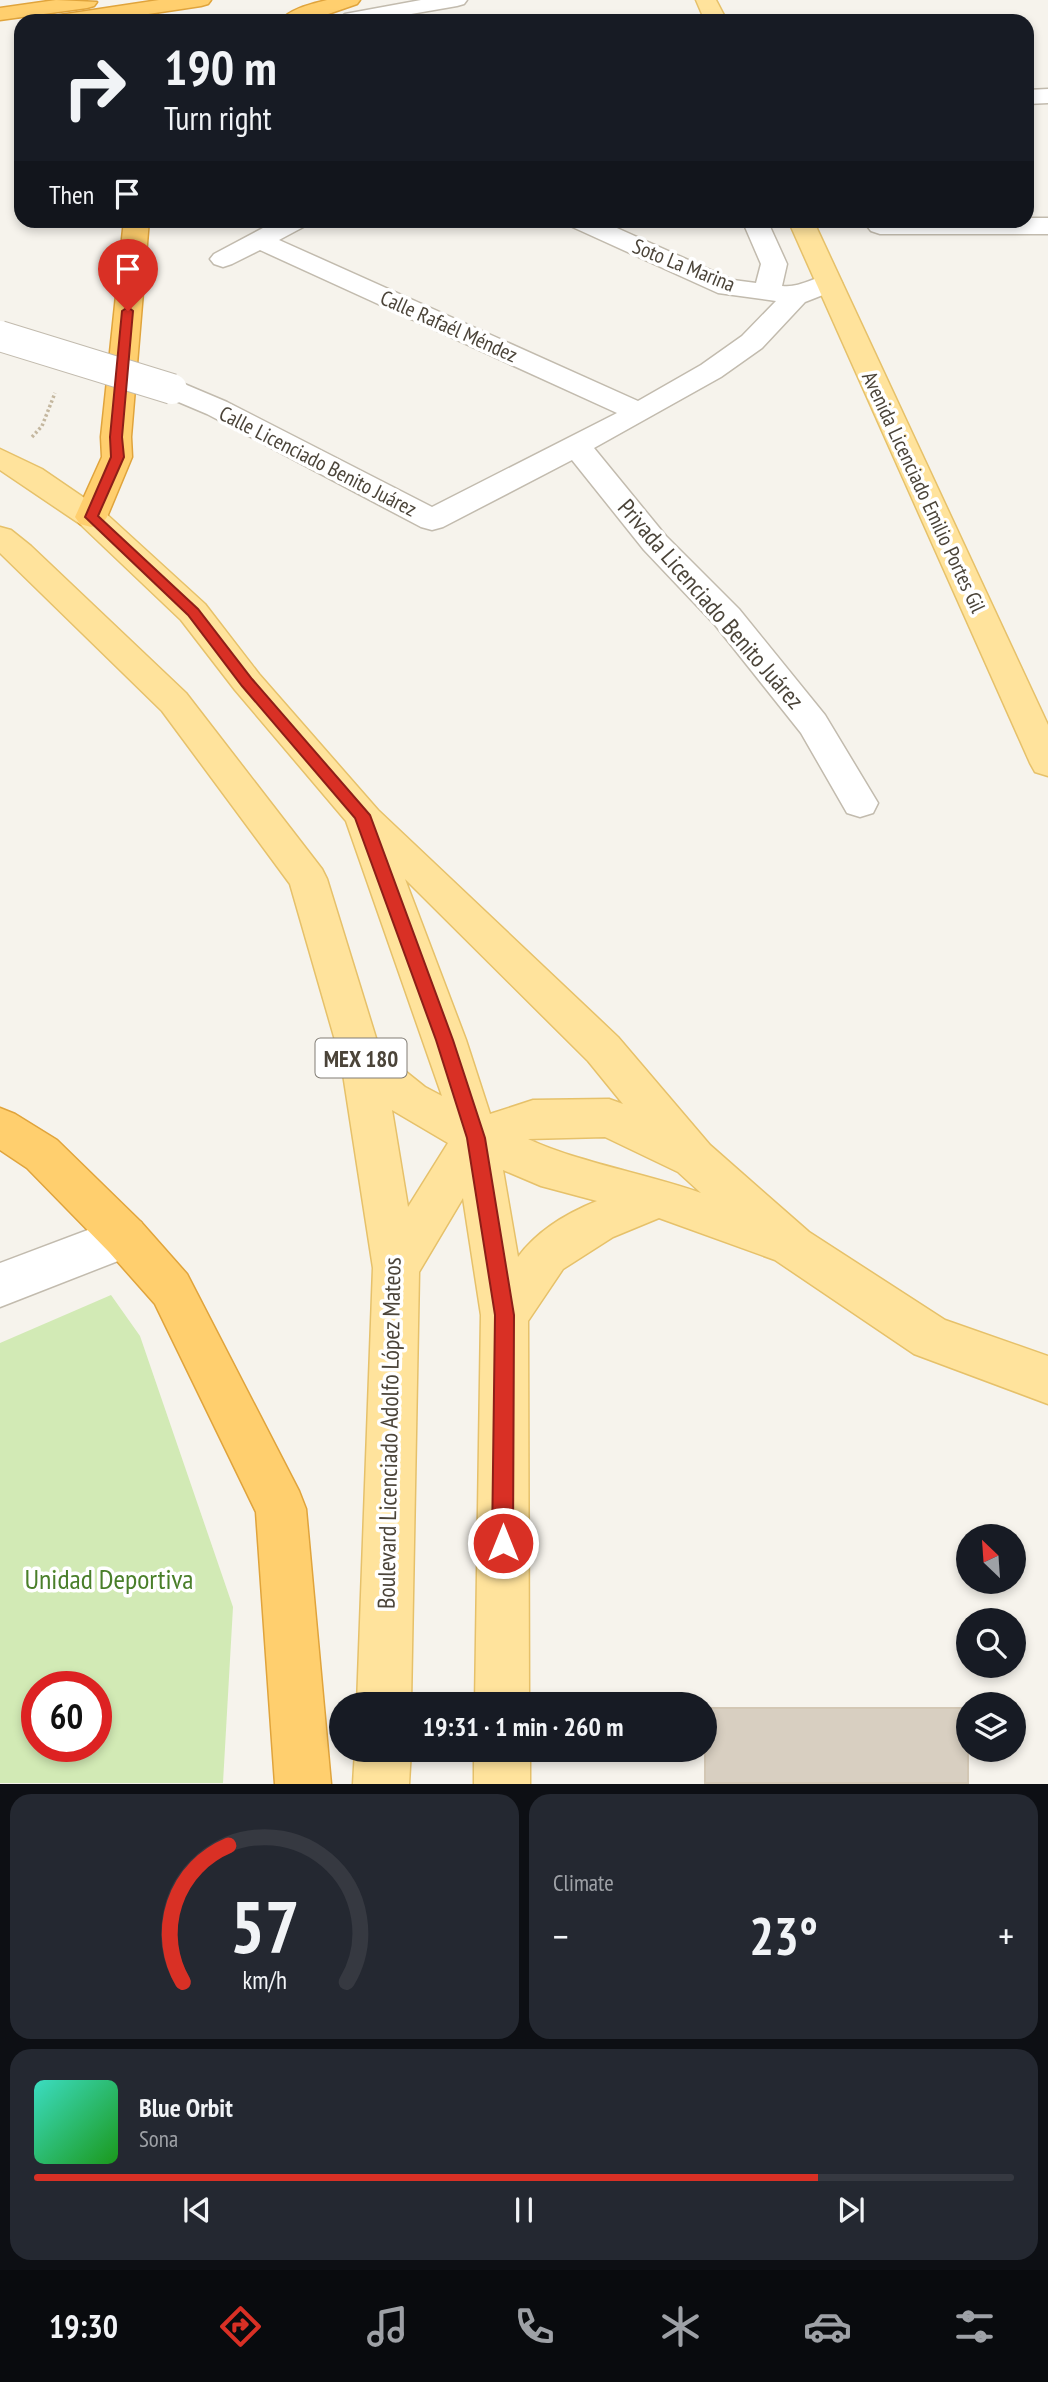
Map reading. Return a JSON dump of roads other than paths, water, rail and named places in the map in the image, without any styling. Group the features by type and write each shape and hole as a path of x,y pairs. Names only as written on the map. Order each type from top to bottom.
{"highway":[{"path":"0,15 103,0"},
{"path":"107,14 201,0"},
{"path":"306,14 350,0"},
{"path":"91,517 117,457 116,437 136,228"},
{"path":"0,1127 42,1154 125,1237 171,1289 281,1509 303,1783"}],"main road":[{"name":"Avenida Licenciado Emilio Portes Gil","path":"804,228 1048,763"},
{"name":"MEX 180","path":"12,452 31,475 91,517 193,612 247,682 362,815 445,1040 476,1138 505,1315 502,1692"},
{"name":"Boulevard Licenciado Adolfo López Mateos","path":"0,537 20,553 173,702 308,879 362,1061 396,1268 384,1692"},
{"path":"362,815 603,1049 694,1159 793,1247 931,1338 1048,1380"},
{"path":"362,1061 410,1100 476,1138 541,1166 658,1198 793,1247"},
{"path":"396,1268 476,1138 533,1119 609,1118 694,1159"},
{"path":"505,1315 547,1254 597,1222 658,1198"},
{"path":"381,1783 382,1762"},
{"path":"502,1762 502,1783"}],"street":[{"path":"375,14 457,0"},
{"path":"223,260 282,228"},
{"name":"Soto La Marina","path":"594,228 727,287 796,296"},
{"path":"759,228 774,264 766,292"},
{"name":"Calle Rafaél Méndez","path":"258,240 640,413"},
{"name":"Calle Licenciado Benito Juárez","path":"0,336 173,389 216,408 432,520 640,413 666,395 711,371 752,342 796,296 829,283"},
{"name":"Privada Licenciado Benito Juárez","path":"577,446 655,543 727,617 813,724 860,803"},
{"path":"0,1285 125,1237"}],"park label":[{"name":"Unidad Deportiva","path":"109,1578"}]}
